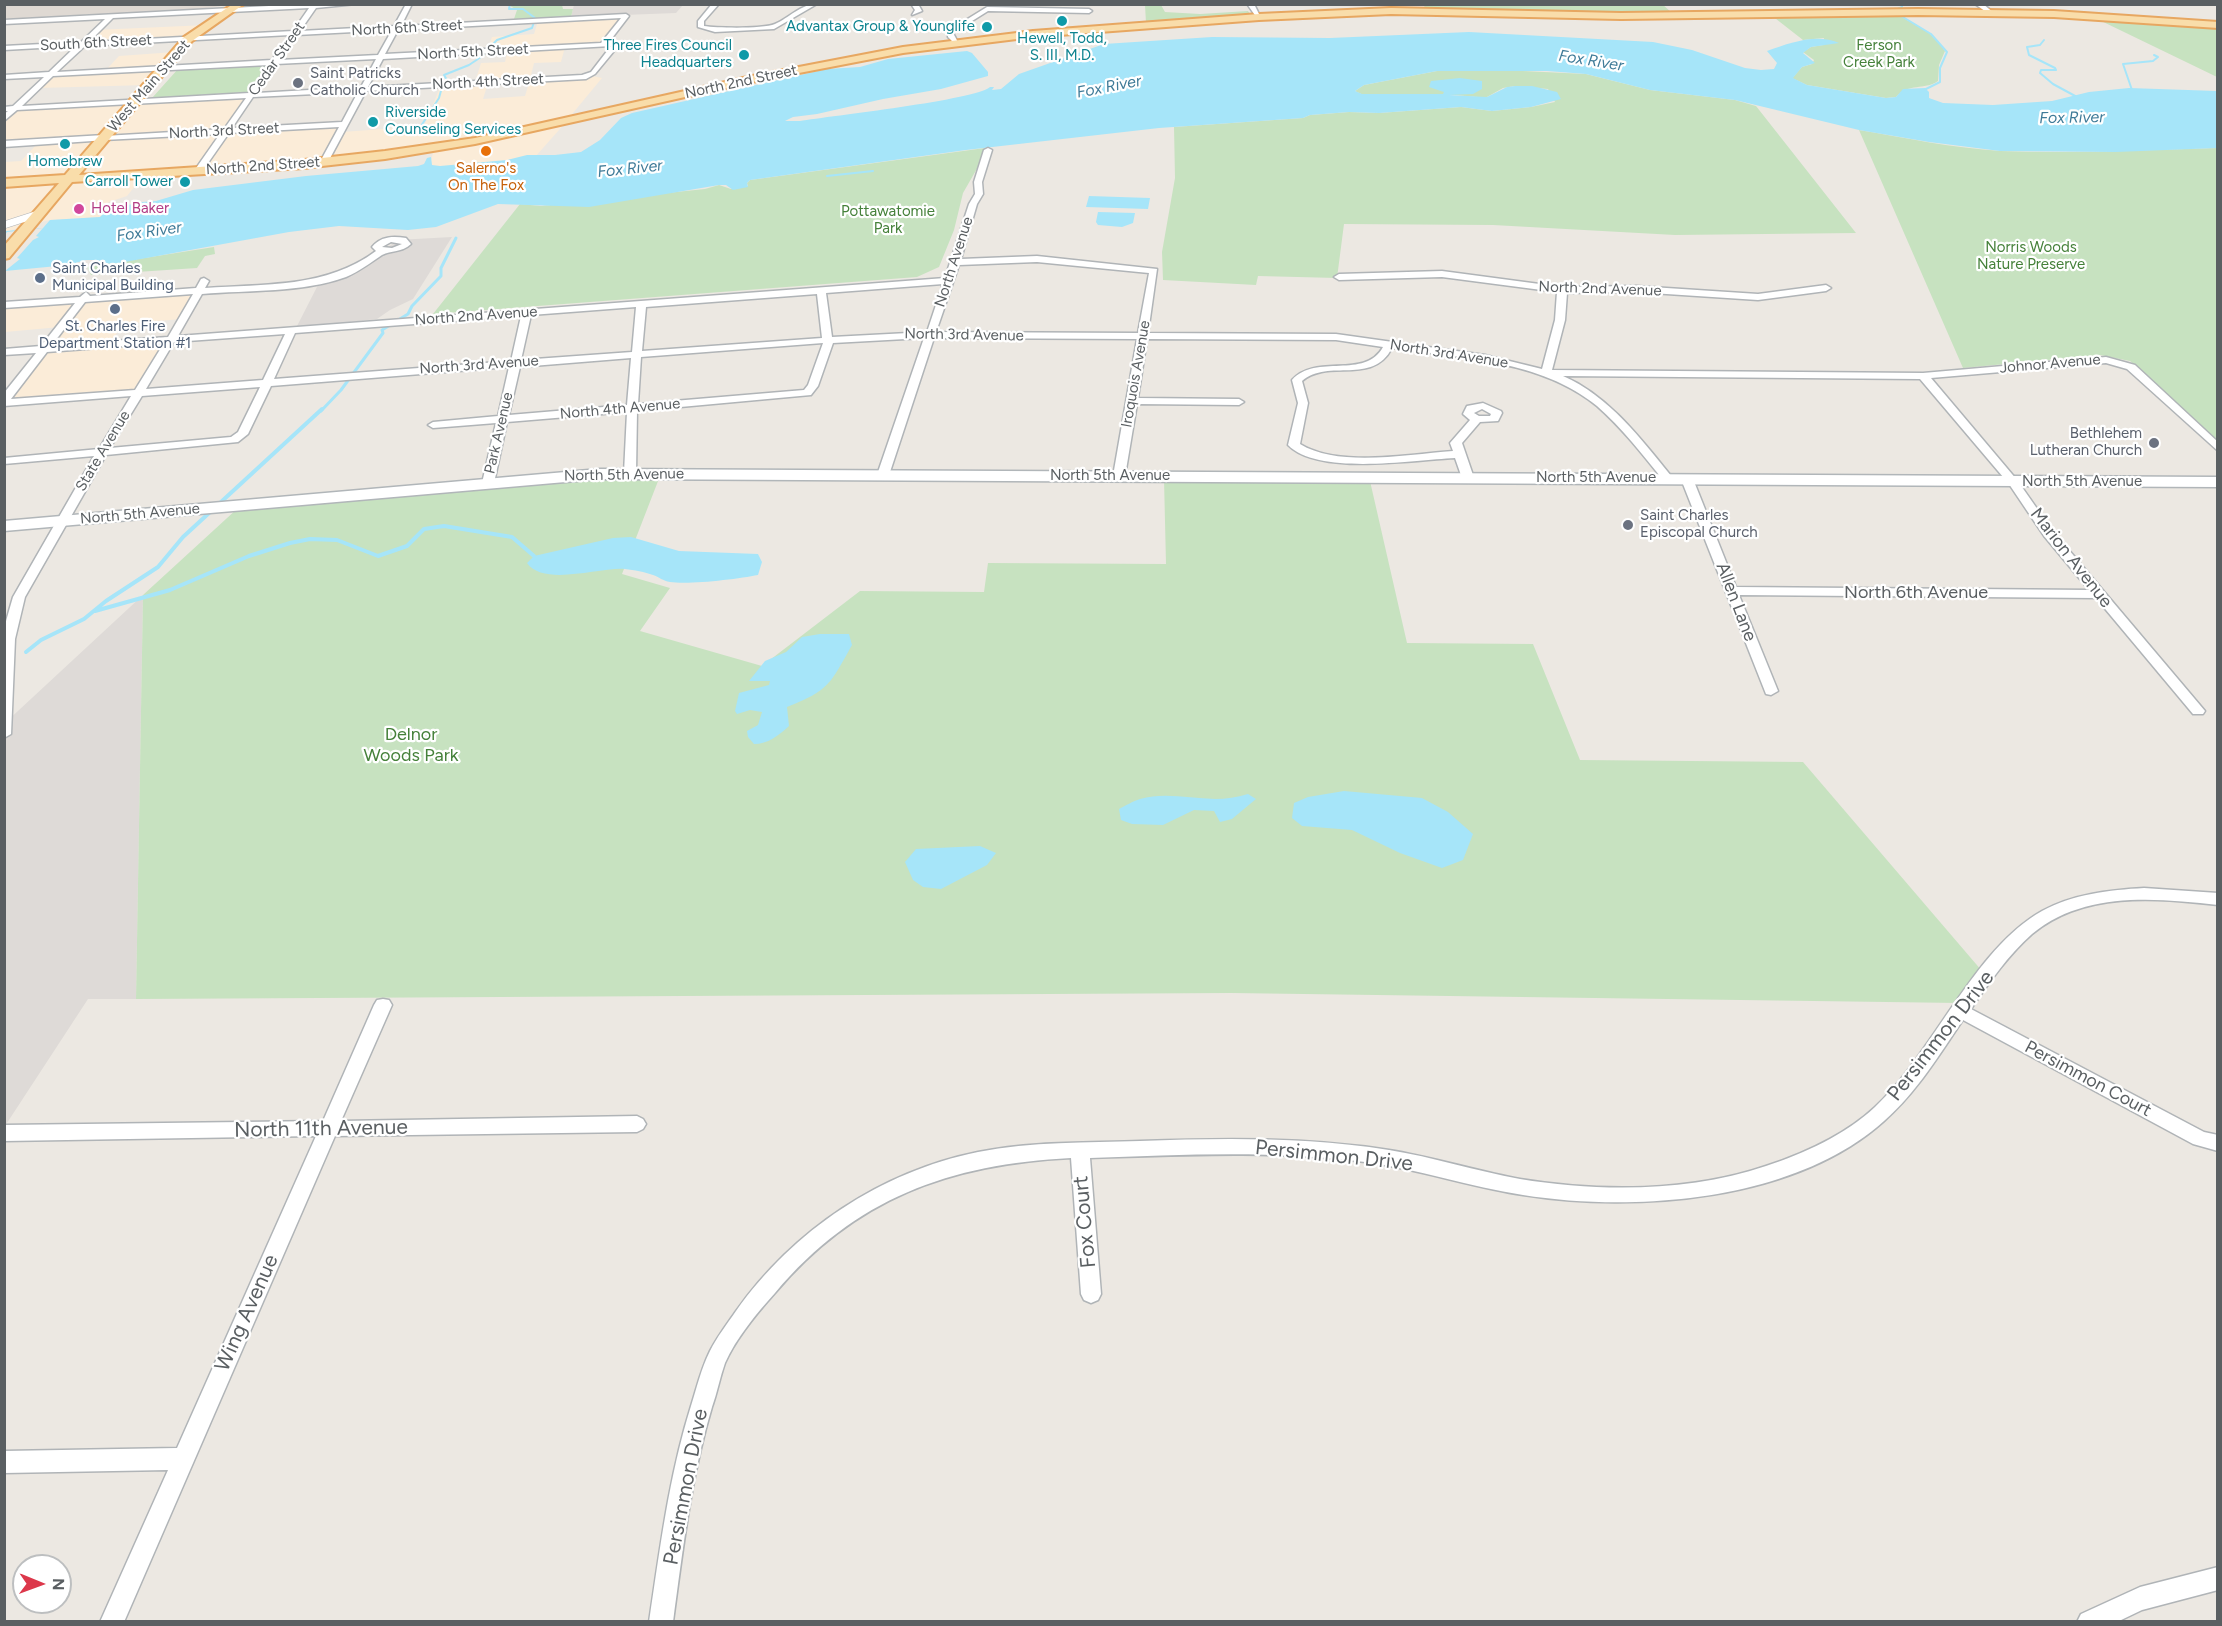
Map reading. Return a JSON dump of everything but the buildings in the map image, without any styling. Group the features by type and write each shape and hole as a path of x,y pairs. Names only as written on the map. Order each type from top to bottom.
{"main road":[{"name":"West Main Street","path":"4,255 188,39 236,7"},
{"name":"North 2nd Street","path":"4,183 324,162 459,144 803,69 957,43 1259,17 1331,12 1622,16 1906,12 2106,17 2217,25"},
{"name":"North 5th Avenue","path":"4,526 488,483 630,473 2216,484"}],"street":[{"path":"6,23 236,7 353,4"},
{"path":"324,162 409,4"},
{"path":"716,4 701,21 701,27 715,30 774,27 814,4"},
{"path":"914,4 920,11 914,14"},
{"path":"1250,4 1259,17"},
{"path":"1978,4 1992,13"},
{"name":"Cedar Street","path":"198,171 314,6"},
{"path":"957,43 949,34 950,32 987,9 1089,8 1094,30"},
{"path":"4,119 112,16"},
{"name":"North 6th Street","path":"188,39 626,16 603,45"},
{"name":"South 6th Street","path":"4,48 188,39"},
{"name":"North 4th Street","path":"4,109 589,75 617,44 603,45"},
{"name":"North 5th Street","path":"4,77 603,45"},
{"name":"North 3rd Street","path":"104,138 345,124"},
{"path":"4,144 104,138"},
{"name":"North Avenue","path":"883,475 973,204 979,194 978,182 988,150"},
{"path":"4,225 39,213"},
{"path":"4,225 26,230"},
{"path":"4,305 202,286 312,283 331,279 361,267 382,251"},
{"name":"Iroquois Avenue","path":"954,262 1037,259 1154,271 1119,476"},
{"name":"North 2nd Avenue","path":"1339,277 1442,274 1562,290 1636,289 1758,297 1826,288"},
{"name":"North 2nd Avenue","path":"4,352 948,281"},
{"name":"State Avenue","path":"4,734 6,639 19,597 61,521 202,286"},
{"path":"4,402 90,290"},
{"path":"1562,290 1560,320 1546,373 1565,380 1614,414 1668,479"},
{"path":"821,291 826,338"},
{"path":"630,473 632,408 642,304"},
{"name":"Park Avenue","path":"488,483 527,312"},
{"path":"4,461 234,440 243,434 292,330"},
{"name":"North 3rd Avenue","path":"4,402 894,334 1336,337 1491,358 1546,373 1923,376"},
{"name":"North 4th Avenue","path":"433,425 807,393 813,386 828,344 826,338"},
{"path":"1389,344 1381,357 1370,363 1311,371 1300,376 1297,380 1303,403 1294,446 1298,450 1316,456 1349,460 1459,454"},
{"name":"Johnor Avenue","path":"1923,376 2090,360 2115,361 2131,367 2217,448"},
{"name":"Marion Avenue","path":"1923,376 2013,482 2048,532 2098,594 2198,711"},
{"path":"1131,401 1239,402"},
{"path":"1468,478 1456,442 1477,419"},
{"name":"Allen Lane","path":"1687,479 1771,691"},
{"name":"North 6th Avenue","path":"1733,591 2098,594"},
{"path":"4,598 19,597"},
{"name":"Persimmon Drive","path":"661,1622 692,1435 716,1359 753,1303 803,1250 839,1221 898,1186 954,1166 1013,1154 1192,1147 1297,1148 1396,1159 1525,1188 1605,1194 1699,1190 1765,1174 1822,1150 1855,1133 1876,1117 1914,1078 1960,1011 2010,947 2030,927 2056,912 2090,899 2126,894 2172,894 2217,899"},
{"name":"Wing Avenue","path":"112,1622 383,1005"},
{"name":"Persimmon Court","path":"1960,1011 2200,1139 2217,1143"},
{"name":"North 11th Avenue","path":"4,1133 638,1124"},
{"name":"Fox Court","path":"1080,1151 1091,1294"},
{"path":"4,1462 183,1460"},
{"path":"2089,1622 2140,1599 2217,1578"}],"shaded area":[{"path":"4,5 228,5 200,9 5,19"},
{"path":"574,5 683,5 676,13 571,17"},
{"path":"624,17 602,45 565,47 561,62 534,63 530,79 475,82 481,63 505,62 508,50 487,51 492,37 534,34 538,21"},
{"path":"207,25 187,38 82,43 95,30"},
{"path":"175,52 147,85 39,88 51,75 105,71 119,56"},
{"path":"592,76 602,78 568,119 482,139 327,161 342,132 424,126 441,85 488,83 483,99 525,96 530,80"},
{"path":"250,95 225,130 107,137 135,102"},
{"path":"131,102 102,138 5,143 5,120 16,108"},
{"path":"567,121 535,157 429,170 434,148"},
{"path":"343,125 322,162 201,170 228,131"},
{"path":"224,132 197,171 144,175 127,196 109,202 102,209 108,209 100,217 50,220 33,224 106,139"},
{"path":"101,139 67,178 5,182 5,162 21,161 38,143"},
{"path":"65,179 26,226 5,232 5,183"},
{"path":"452,237 413,299 377,319 296,328 318,285 363,268 397,240"},
{"path":"197,292 182,319 123,324 110,343 168,340 136,392 6,402 84,300"},
{"path":"80,300 60,327 5,332 5,306"},
{"path":"143,595 136,999 88,999 5,1126 5,723"}],"green space":[{"path":"507,4 562,5 563,9 573,9 571,17 514,19 517,10"},
{"path":"1426,4 1662,4 1672,13 1593,14 1422,10"},
{"path":"1145,5 1161,5 1165,12 1200,14 1248,11 1250,14 1146,23"},
{"name":"Ferson Creek Park","path":"1894,13 1929,33 1945,51 1939,65 1938,81 1927,86 1911,88 1896,97 1886,98 1807,85 1792,78 1802,67 1812,64 1814,60 1803,52 1811,47 1823,45 1824,38 1803,40 1771,15"},
{"path":"2093,17 2217,26 2217,77"},
{"path":"267,66 248,92 152,98 178,69"},
{"path":"1502,70 1586,74 1650,90 1735,100 1756,106 1856,233 1675,235 1493,225 1344,224 1337,278 1258,276 1256,285 1163,280 1162,252 1175,178 1174,127 1303,118 1310,115 1349,112 1379,113 1461,107 1492,111 1555,102 1548,89 1515,86 1503,88 1487,97 1443,94 1361,94 1355,91 1364,85 1437,71"},
{"name":"Norris Woods Nature Preserve","path":"1859,130 1947,145 2001,151 2082,152 2217,148 2217,440 2130,361 2100,355 1963,368"},
{"name":"Pottawatomie Park","path":"985,148 986,153 963,193 954,230 939,267 917,277 433,314 520,204 541,206 705,189 719,185 731,189 748,186 747,183 750,180"},
{"path":"214,247 215,254 205,256 197,268 91,275 87,267"},
{"name":"Delnor Woods Park","path":"660,476 622,574 670,588 640,631 762,666 860,591 984,592 988,563 1166,564 1164,479 1370,481 1407,643 1533,644 1580,760 1803,762 1982,971 1959,1003 1231,993 136,999 143,595 238,508 574,477"}],"water":[{"name":"Fox River","path":"1469,32 1653,42 1692,50 1745,68 1761,70 1774,69 1777,63 1767,51 1803,40 1830,40 1839,43 1811,47 1803,53 1815,63 1802,67 1793,78 1807,85 1886,98 1896,97 1903,89 1925,88 1929,92 1929,98 1943,103 1993,105 2052,101 2089,92 2129,88 2217,91 2217,148 2116,152 2000,151 1859,130 1735,100 1650,90 1586,74 1547,71 1437,71 1364,85 1355,91 1362,94 1443,94 1444,92 1429,87 1431,81 1460,78 1482,81 1482,89 1473,94 1449,95 1487,97 1507,87 1532,86 1557,92 1561,99 1531,107 1492,111 1461,107 1379,113 1349,112 1310,115 1303,118 1159,128 966,150 750,180 747,183 748,187 733,190 726,185 719,185 589,207 498,204 436,227 408,230 339,226 289,232 119,263 100,264 97,260 86,260 68,265 5,271 6,231 43,228 50,220 100,217 108,209 156,201 193,190 306,176 418,166 431,157 432,165 440,166 507,160 527,155 581,152 600,140 621,118 632,113 827,69 860,67 888,59 967,51 972,53 988,72 988,76 941,89 793,117 785,121 800,121 932,102 979,92 990,87 994,87 992,90 1001,89 1019,74 1104,44 1212,37 1330,38"},
{"path":"1089,196 1150,198 1148,209 1086,207"},
{"path":"1098,212 1135,213 1133,223 1122,227 1098,225 1096,222"},
{"path":"631,537 679,551 758,554 762,562 758,575 689,583 668,581 650,574 625,569 559,575 546,574 535,570 527,563 534,556 613,538"},
{"path":"820,634 849,634 852,645 839,669 821,690 787,707 789,726 773,739 754,744 748,737 747,731 758,725 762,712 750,710 737,714 735,711 739,693 769,685 770,681 749,681 765,661 786,652 802,637"},
{"path":"1344,791 1422,798 1448,812 1473,834 1463,860 1442,868 1400,853 1352,830 1302,826 1292,818 1294,803 1308,797"},
{"path":"1248,794 1256,799 1232,819 1220,822 1214,811 1194,810 1163,825 1132,824 1121,820 1119,809 1137,800 1153,796 1220,799"},
{"path":"980,846 996,853 987,865 941,889 923,887 913,880 905,862 916,849"}],"pier":[{"path":"43,228 36,236 39,237 33,240 17,258 20,259 5,271 5,235 7,232"}],"waterway":[{"path":"510,4 509,9 523,9 535,18"},
{"path":"1902,4 1902,7 1893,11 1931,34 1947,52 1940,68 1940,82 1920,92"},
{"path":"489,48 497,40 532,28 534,22"},
{"path":"2044,40 2040,45 2027,47 2029,55 2055,68 2056,70 2041,70 2040,73 2053,84 2077,97"},
{"path":"447,80 444,75 469,65 484,55"},
{"path":"2132,90 2123,64 2153,61 2158,57 2154,55"},
{"path":"421,126 439,98 442,87"},
{"path":"827,176 873,171"},
{"path":"321,411 341,390 383,333 382,330 408,314 412,306 441,276 441,268 456,238"},
{"path":"26,652 41,640 84,619 106,601 158,567 183,537 322,409"},
{"path":"95,611 170,590 249,556 310,539 337,540 378,556 407,546 424,529 444,526 512,537 534,556"}],"place":[{"name":"Hewell, Todd, S. III, M.D.","path":"1062,21"},
{"name":"Advantax Group & Younglife","path":"987,27"},
{"name":"Three Fires Council Headquarters","path":"744,55"},
{"name":"Saint Patricks Catholic Church","path":"298,83"},
{"name":"Riverside Counseling Services","path":"373,122"},
{"name":"Homebrew","path":"65,144"},
{"name":"Salerno's On The Fox","path":"486,151"},
{"name":"Carroll Tower","path":"185,182"},
{"name":"Hotel Baker","path":"79,209"},
{"name":"Saint Charles Municipal Building","path":"40,278"},
{"name":"St. Charles Fire Department Station #1","path":"115,309"},
{"name":"Bethlehem Lutheran Church","path":"2154,443"},
{"name":"Saint Charles Episcopal Church","path":"1628,525"}]}
